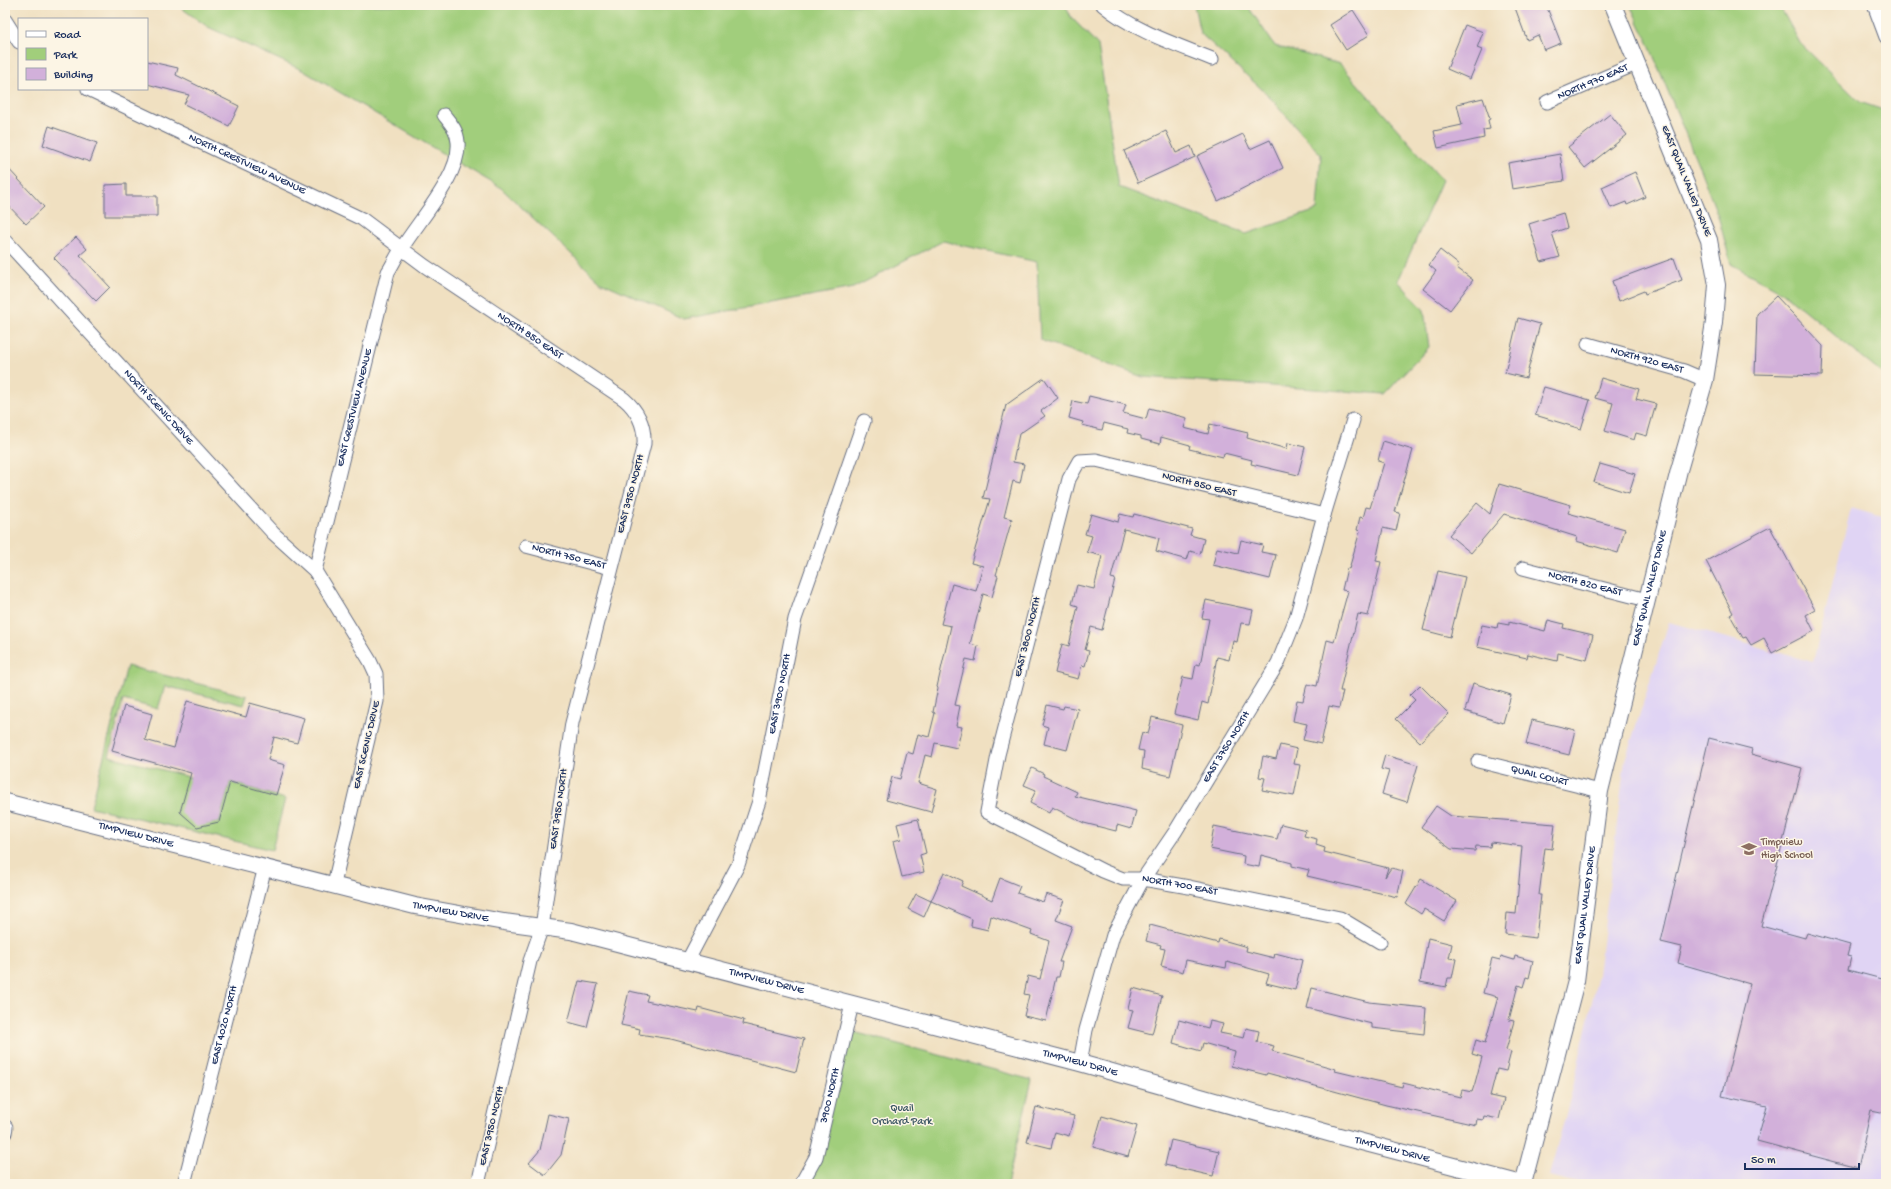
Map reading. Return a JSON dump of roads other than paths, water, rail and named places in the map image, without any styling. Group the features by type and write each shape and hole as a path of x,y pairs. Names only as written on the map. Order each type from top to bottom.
{"street":[{"path":"1103,5 1119,18 1158,37 1212,59"},
{"name":"EAST QUAIL VALLEY DRIVE","path":"1523,1184 1576,981 1600,791 1680,470 1705,380 1714,322 1717,285 1709,240 1614,5"},
{"path":"1874,5 1886,37"},
{"path":"5,20 18,40"},
{"name":"NORTH 970 EAST","path":"1547,102 1638,63"},
{"name":"NORTH CRESTVIEW AVENUE","path":"90,90 362,219 402,247"},
{"name":"EAST CRESTVIEW AVENUE","path":"316,571 388,272 402,247 428,213 456,163 458,142 455,129 444,115"},
{"name":"NORTH SCENIC DRIVE","path":"5,240 273,533 316,571"},
{"name":"NORTH 850 EAST","path":"402,247 425,266 624,400 635,411 642,423 645,436"},
{"name":"NORTH 920 EAST","path":"1588,344 1684,371 1705,380"},
{"name":"EAST 3750 NORTH","path":"1080,1063 1086,1030 1113,935 1143,879 1175,832 1278,663 1296,618 1324,515 1353,420"},
{"name":"EAST 3900 NORTH","path":"687,962 738,865 756,808 795,619 864,421"},
{"name":"EAST 3950 NORTH","path":"478,1184 530,961 542,927 572,723 645,436"},
{"name":"NORTH 850 EAST","path":"1077,465 1079,461 1096,460 1324,515"},
{"name":"EAST 3800 NORTH","path":"987,812 998,755 1069,479 1077,465"},
{"name":"NORTH 750 EAST","path":"526,546 611,568"},
{"name":"NORTH 820 EAST","path":"1523,568 1647,600"},
{"name":"EAST SCENIC DRIVE","path":"316,571 370,661 376,674 378,687 378,701 334,884"},
{"name":"QUAIL COURT","path":"1478,761 1600,791"},
{"name":"TIMPVIEW DRIVE","path":"5,802 334,884 415,906 504,922 571,931 1080,1063 1331,1134 1523,1184"},
{"name":"NORTH 700 EAST","path":"987,812 1103,871 1123,879 1143,879 1190,887 1340,918 1380,942"},
{"name":"EAST 4020 NORTH","path":"184,1184 265,867"},
{"name":"3900 NORTH","path":"801,1184 816,1157 852,1004"}],"place":[{"name":"Timpview High School","path":"1749,849"}],"park label":[{"name":"Quail Orchard Park","path":"902,1115"}]}
